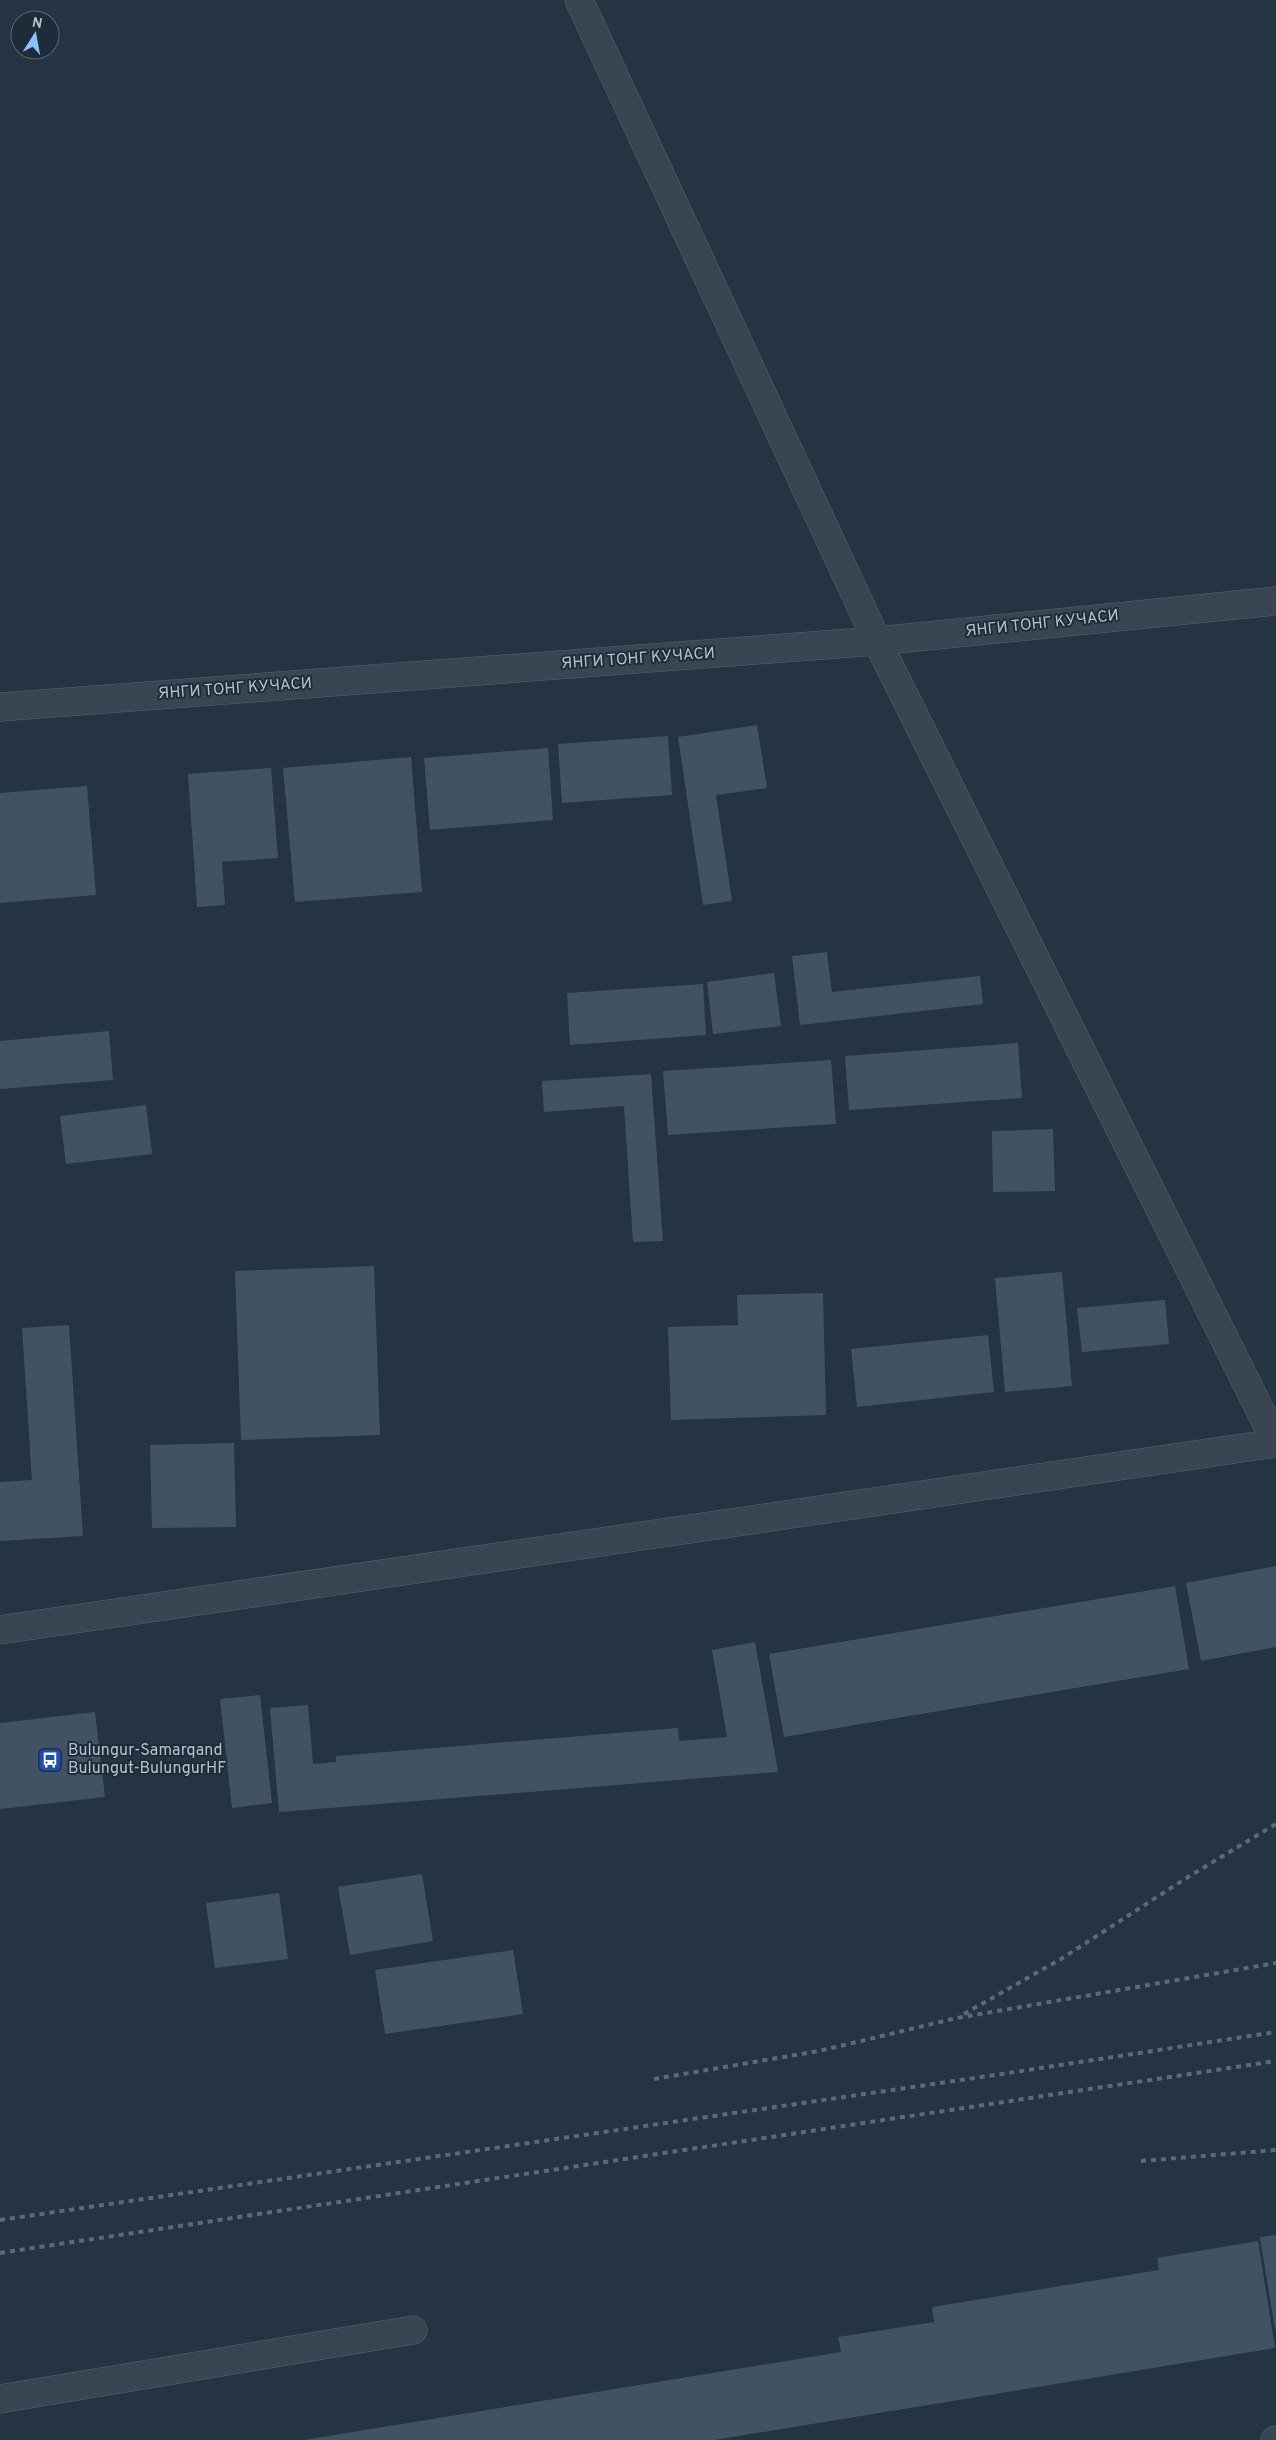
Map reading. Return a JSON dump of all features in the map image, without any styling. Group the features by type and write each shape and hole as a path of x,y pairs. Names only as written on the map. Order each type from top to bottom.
{"street":[{"path":"0,1630 1276,1443 877,640 579,0"},
{"name":"ЯНГИ ТОНГ КУЧАСИ","path":"0,707 877,640 1276,601"},
{"path":"0,2399 413,2330"}],"building":[{"path":"757,725 767,788 716,795 732,901 703,905 678,737"},
{"path":"668,736 672,795 562,803 558,744"},
{"path":"548,748 553,820 430,830 424,758"},
{"path":"411,757 422,892 295,902 283,768"},
{"path":"271,768 278,858 222,862 225,905 197,907 188,774"},
{"path":"87,786 96,895 0,903 0,793"},
{"path":"827,952 832,992 980,976 983,1004 800,1025 792,956"},
{"path":"774,973 781,1026 713,1034 707,982"},
{"path":"703,984 706,1035 570,1045 567,993"},
{"path":"109,1031 113,1080 0,1089 0,1041"},
{"path":"1018,1043 1022,1098 849,1110 845,1056"},
{"path":"831,1060 836,1124 668,1135 663,1071"},
{"path":"651,1074 663,1241 633,1242 624,1106 544,1112 542,1081"},
{"path":"146,1105 152,1154 66,1164 60,1116"},
{"path":"1053,1129 1055,1191 993,1192 992,1131"},
{"path":"374,1266 380,1435 241,1440 235,1271"},
{"path":"1062,1272 1072,1386 1005,1392 995,1278"},
{"path":"823,1293 826,1415 671,1420 668,1327 738,1325 737,1295"},
{"path":"1165,1300 1169,1344 1082,1352 1077,1308"},
{"path":"69,1325 83,1536 0,1541 0,1482 32,1480 22,1328"},
{"path":"988,1335 994,1392 857,1407 851,1349"},
{"path":"234,1443 236,1527 152,1528 150,1445"},
{"path":"1276,1566 1276,1647 1201,1661 1186,1583"},
{"path":"1175,1586 1189,1669 784,1737 769,1654"},
{"path":"755,1642 778,1772 279,1812 270,1708 308,1705 313,1764 336,1762 336,1756 678,1728 679,1741 727,1737 712,1650"},
{"path":"260,1695 272,1803 232,1808 220,1699"},
{"name":"Bulungur-Samarqand Bulungut-BulungurHF","path":"95,1712 105,1797 0,1809 0,1723"},
{"path":"422,1874 433,1941 350,1955 338,1887"},
{"path":"279,1893 288,1959 215,1968 206,1903"},
{"path":"513,1950 523,2014 385,2034 375,1970"},
{"path":"1276,2235 1276,2329 1275,2329 1260,2237"},
{"path":"1258,2241 1275,2348 714,2440 304,2440 841,2352 838,2337 934,2322 932,2307 1159,2270 1157,2258"}],"railway":[{"path":"964,2014 1061,1959 1188,1877 1276,1824"},
{"path":"654,2079 819,2051 957,2018 1276,1963"},
{"path":"0,2220 1002,2074 1276,2032"},
{"path":"0,2253 1276,2061"},
{"path":"1141,2161 1276,2150"}],"place":[{"name":"Bulungur-Samarqand Bulungut-BulungurHF","path":"50,1760"}]}
